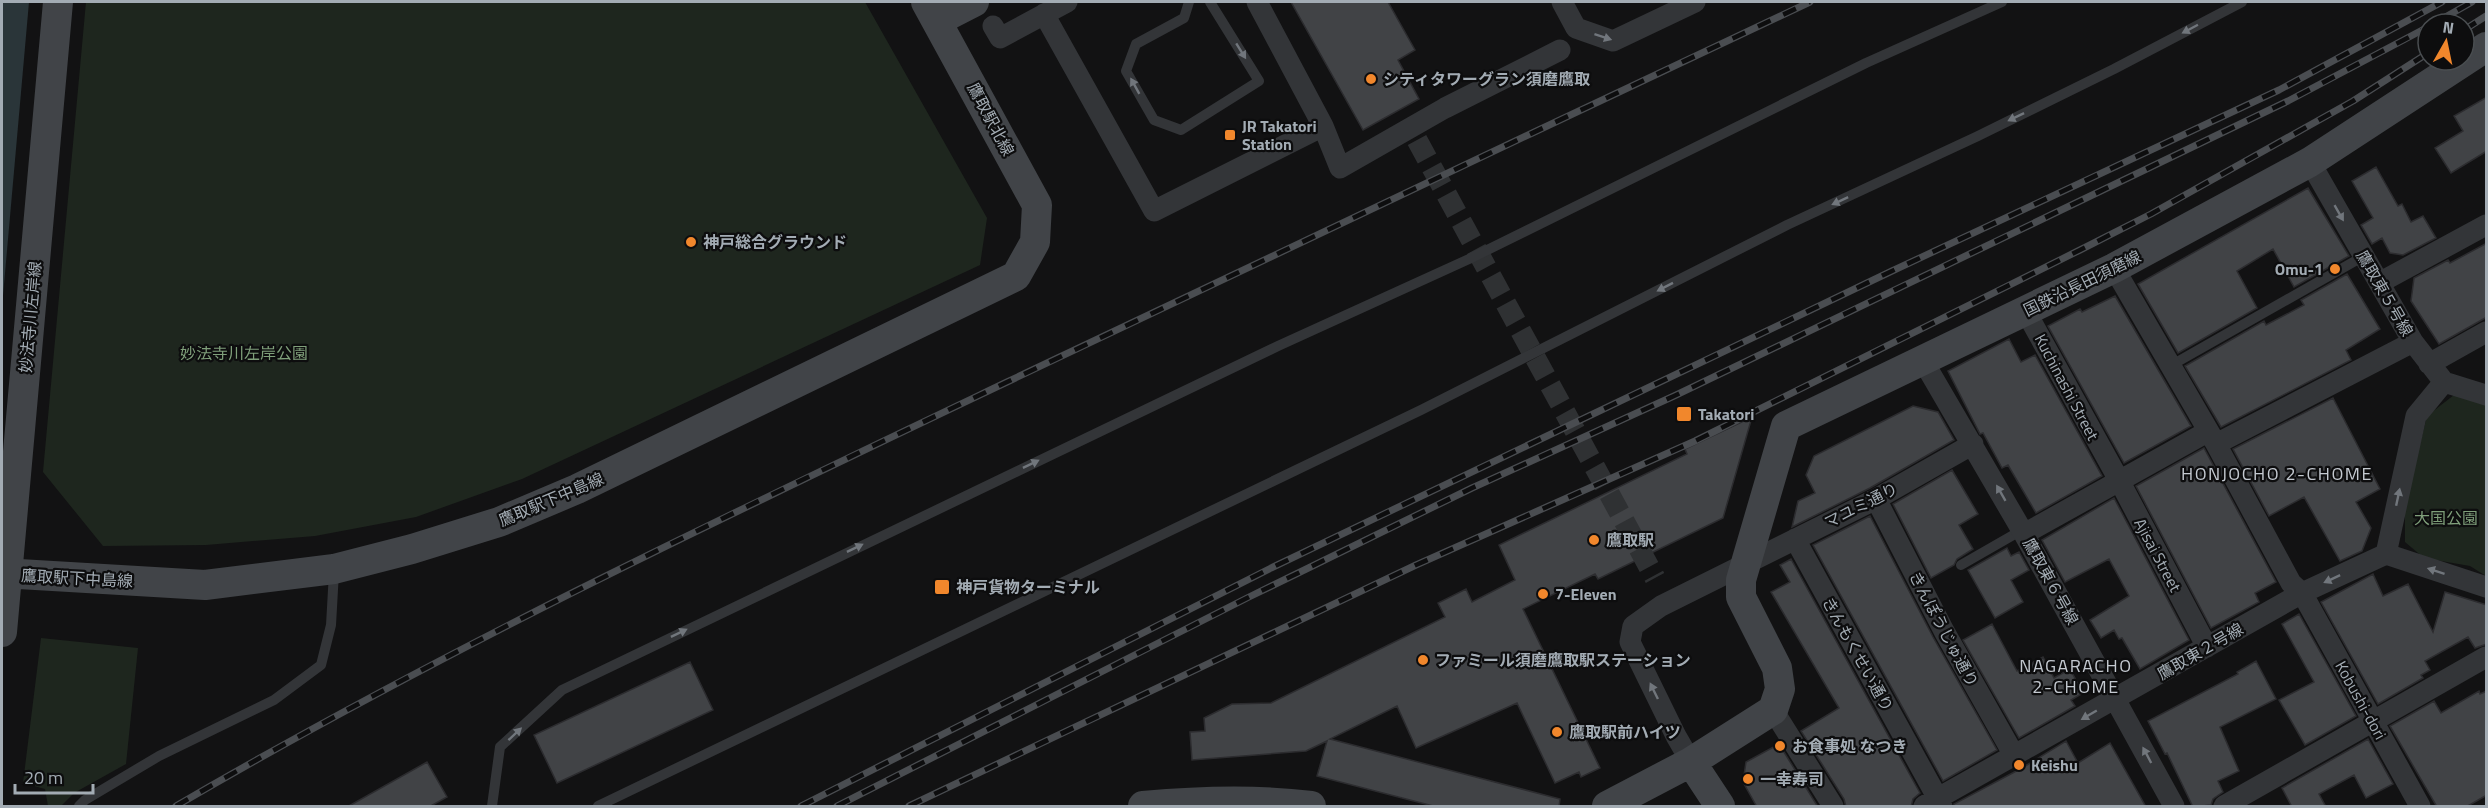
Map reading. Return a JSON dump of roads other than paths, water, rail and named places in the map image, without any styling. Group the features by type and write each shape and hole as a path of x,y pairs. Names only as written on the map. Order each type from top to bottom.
{"street":[{"name":"妙法寺川左岸線","path":"2,632 5,574 58,2"},
{"path":"932,11 974,2"},
{"path":"993,26 1000,38 1067,2"},
{"path":"1257,2 1323,126 1340,168 1414,133 1560,50"},
{"path":"1562,2 1576,28 1613,41 1695,2"},
{"name":"鷹取駅北線","path":"932,11 1037,205 1035,242"},
{"path":"1044,14 1154,211 1323,126"},
{"name":"国鉄沿長田須磨線","path":"1773,710 1780,689 1777,668 1741,597 1741,580 1786,426 2114,268 2310,162 2487,46"},
{"name":"鷹取東５号線","path":"2310,162 2413,342 2444,382"},
{"path":"2379,283 2487,225"},
{"name":"鷹取駅下中島線","path":"5,574 205,585 334,569 412,549 499,522 577,489 1016,276 1035,242"},
{"name":"Kobushi-dori","path":"2114,268 2212,438 2291,583 2302,593 2420,807"},
{"name":"Kuchinashi Street","path":"2025,310 2108,464"},
{"path":"2429,364 2487,332"},
{"path":"2023,532 2120,482 2413,342"},
{"name":"鷹取東６号線","path":"1922,359 2023,532 2174,807"},
{"path":"2487,395 2444,382 2416,416 2385,554 2487,587"},
{"name":"マユミ通り","path":"1747,562 1875,499 1973,444"},
{"name":"Ajisai Street","path":"2108,464 2120,482 2207,647"},
{"name":"きんぽうじゅ通り","path":"1875,499 1944,631 2014,757"},
{"name":"きんもくせい通り","path":"1795,539 1935,804"},
{"name":"鷹取東２号線","path":"1935,804 2302,593 2385,554"},
{"path":"1720,807 1676,736 1630,642 1633,626 1661,606 1747,562"},
{"path":"2224,807 2487,657"},
{"path":"1607,807 1691,762 1773,710 1833,807"},
{"path":"1143,807 1282,802 1311,807"}],"lane":[{"path":"1189,2 1184,18 1136,44 1126,71 1154,120 1181,130 1259,81 1210,2"},
{"path":"492,807 500,747 562,690 1256,356 1469,259 1866,63 2002,2"},
{"path":"598,807 1421,410 1787,225 1978,136 2114,69 2242,2"},
{"path":"2170,366 2364,256"},
{"path":"1961,565 2023,532"},
{"path":"79,807 85,800 159,756 274,700 321,665 331,625 334,569"}],"tunnel":[{"path":"1417,140 1655,578"}],"railway":[{"path":"176,806 380,692 587,585 1007,382 1810,2"},
{"path":"801,806 1271,568 1892,271 2279,90 2442,2"},
{"path":"2454,12 2472,2"},
{"path":"2476,22 2486,16"},
{"path":"837,806 1249,597 1472,488 1674,396 2288,101 2416,33"},
{"path":"909,806 1416,565 1695,441 2151,214 2353,101 2416,61"}],"place":[{"name":"シティタワーグラン須磨鷹取","path":"1371,79"},
{"name":"JR Takatori Station","path":"1230,135"},
{"name":"神戸総合グラウンド","path":"691,242"},
{"name":"Omu-1","path":"2335,269"},
{"name":"Takatori","path":"1684,414"},
{"name":"鷹取駅","path":"1594,540"},
{"name":"神戸貨物ターミナル","path":"942,587"},
{"name":"7-Eleven","path":"1543,594"},
{"name":"ファミール須磨鷹取駅ステーション","path":"1423,660"},
{"name":"鷹取駅前ハイツ","path":"1557,732"},
{"name":"お食事処 なつき","path":"1780,746"},
{"name":"Keishu","path":"2019,765"},
{"name":"一幸寿司","path":"1748,779"}],"district":[{"name":"HONJOCHO 2-CHOME","path":"2277,474"},
{"name":"NAGARACHO 2-CHOME","path":"2076,676"}],"park label":[{"name":"妙法寺川左岸公園","path":"244,353"},
{"name":"大国公園","path":"2446,518"}]}
